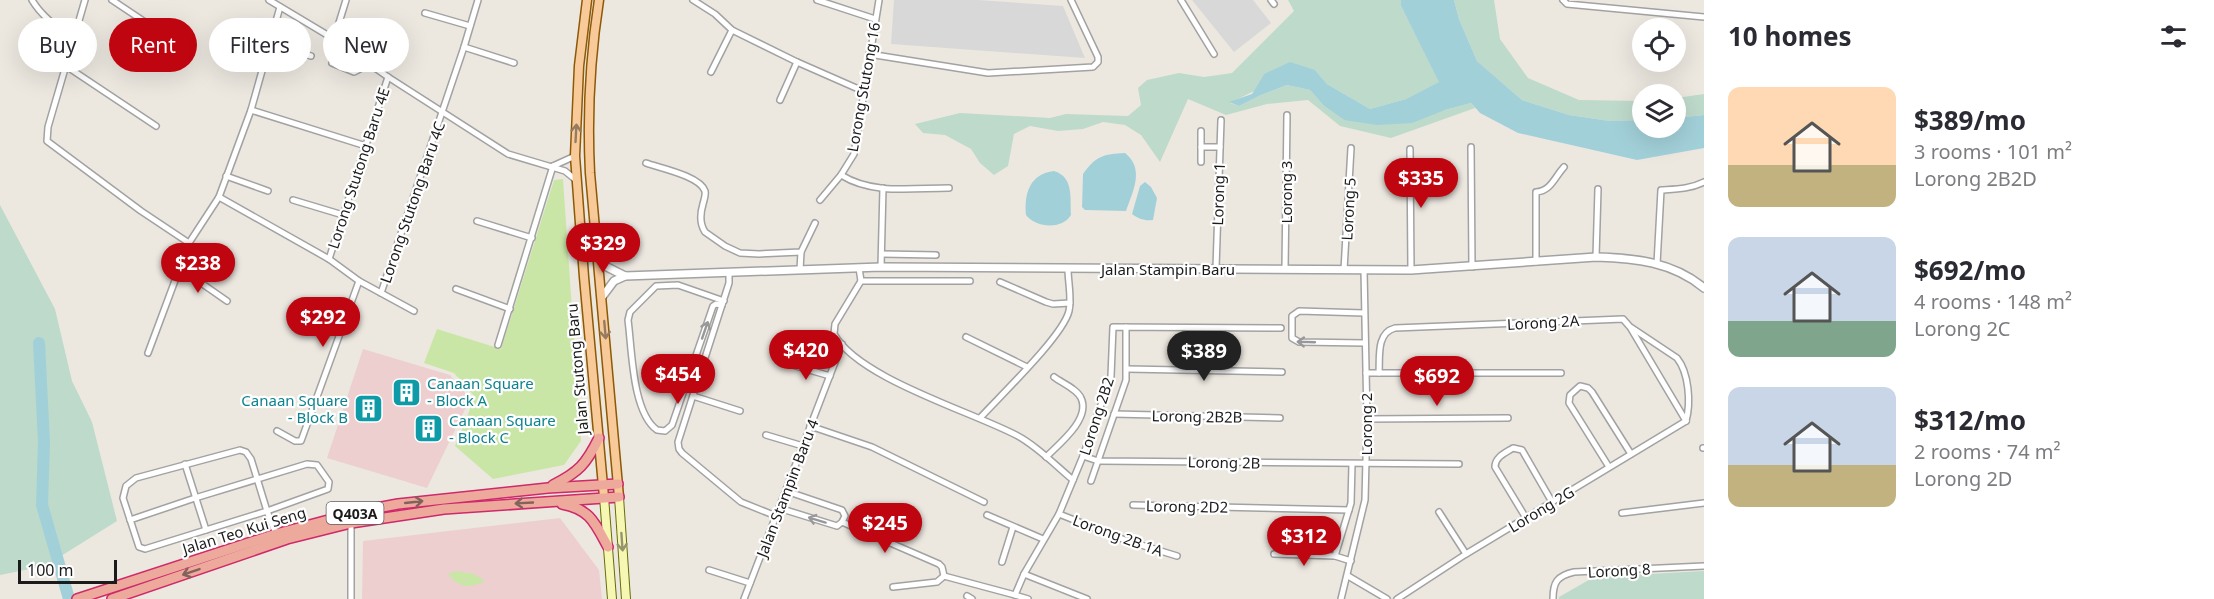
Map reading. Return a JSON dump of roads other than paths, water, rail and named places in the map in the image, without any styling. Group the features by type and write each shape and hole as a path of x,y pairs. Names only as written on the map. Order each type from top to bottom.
{"highway":[{"path":"548,488 580,470 587,462 599,438"},
{"name":"Q403A","path":"603,485 618,484"},
{"name":"Jalan Teo Kui Seng","path":"77,599 276,534 344,515 398,504 548,488 603,485"},
{"path":"604,497 619,497"},
{"name":"Jalan Teo Kui Seng","path":"115,598 287,539 351,523 444,509 604,497"},
{"path":"549,501 576,506 585,511 594,521 608,547"}],"main road":[{"name":"Jalan Stutong Baru","path":"587,0 579,66 575,156 604,497"},
{"name":"Jalan Stutong Baru","path":"599,0 590,67 588,122 590,173 599,252 619,497"},
{"path":"604,497 611,599"},
{"path":"619,497 626,599"}],"street":[{"path":"32,0 46,18"},
{"path":"80,18 85,0"},
{"path":"112,0 139,18"},
{"path":"269,0 323,32"},
{"path":"340,18 346,0"},
{"name":"Lorong Stutong Baru 4C","path":"381,292 478,0"},
{"path":"693,0 715,14 732,30 863,92"},
{"path":"818,0 875,19"},
{"name":"Lorong Stutong 16","path":"820,200 841,175 854,154 879,0"},
{"path":"869,54 988,73 1093,67 1098,62 1098,57 1071,0"},
{"path":"1181,0 1214,54"},
{"path":"1563,0 1566,4 1704,17"},
{"path":"277,18 280,7"},
{"path":"425,13 470,26"},
{"path":"711,72 732,30"},
{"path":"464,47 513,63"},
{"path":"780,100 797,62"},
{"path":"64,72 48,127 47,141 141,212 189,243"},
{"path":"75,72 156,126"},
{"path":"148,353 189,243 219,197 251,110 262,72"},
{"path":"381,72 508,154 553,166 565,171 577,182"},
{"name":"Lorong Stutong Baru 4E","path":"329,259 388,77"},
{"path":"251,110 366,146"},
{"name":"Lorong 3","path":"1286,269 1287,114"},
{"name":"Lorong 1","path":"1216,268 1221,120"},
{"path":"1201,131 1201,162"},
{"path":"1201,147 1220,147"},
{"path":"1472,147 1472,267"},
{"name":"Lorong 5","path":"1344,270 1351,148"},
{"path":"1410,149 1411,270"},
{"path":"498,345 553,166 575,156"},
{"path":"646,163 686,176 704,188 706,195 701,212 702,228 725,246 740,253 801,252"},
{"path":"1536,262 1536,192 1544,192 1550,188 1554,177 1564,167"},
{"path":"841,175 862,186 949,188"},
{"path":"226,176 268,191"},
{"path":"1657,264 1661,190 1689,188 1704,182"},
{"path":"881,267 882,188"},
{"path":"1596,257 1598,189"},
{"path":"219,197 329,259 359,281 414,311"},
{"path":"293,200 343,215"},
{"path":"477,221 532,238"},
{"path":"800,270 801,252 815,223"},
{"path":"599,252 607,267 626,276"},
{"path":"882,254 936,255"},
{"name":"Jalan Stampin Baru","path":"626,276 881,267 1411,270 1596,257 1657,264 1684,274 1704,286"},
{"path":"859,268 861,281 835,324 834,334 842,344 875,370 905,387 1018,436 1073,480"},
{"path":"181,269 227,301"},
{"path":"980,418 1059,329 1067,315 1070,303 1068,269"},
{"name":"Lorong 2","path":"1341,599 1365,500 1367,419 1364,270"},
{"path":"729,273 729,283 723,303 678,442 679,449 741,502 776,516"},
{"path":"602,297 614,281 626,276"},
{"path":"277,431 295,441 301,441 359,281"},
{"path":"861,281 970,281"},
{"path":"1000,282 1046,302 1070,303"},
{"path":"678,285 723,303 713,306 672,425 666,430 657,430 646,420 637,391 628,320 630,312 656,286 678,285"},
{"path":"456,290 510,309"},
{"path":"1364,313 1299,312 1292,316 1292,338 1294,341 1365,343"},
{"name":"Lorong 2A","path":"1379,373 1381,339 1388,330 1395,328 1619,319 1626,321 1630,327 1677,358 1684,373 1689,403 1686,421"},
{"path":"1091,481 1126,380 1126,327 1281,328"},
{"name":"Lorong 2B2","path":"1015,595 1043,539 1059,514 1083,456 1111,376 1112,328 1126,327"},
{"path":"1630,327 1686,421"},
{"path":"966,337 1027,367"},
{"name":"Jalan Stampin Baru 4","path":"744,599 842,344"},
{"path":"789,364 830,376"},
{"path":"1127,369 1282,372"},
{"path":"1365,373 1561,373"},
{"path":"1046,457 1077,425 1082,404 1078,394 1054,377"},
{"path":"1609,467 1569,403 1570,394 1580,386 1592,392 1631,454"},
{"path":"693,396 740,411"},
{"name":"Lorong 2B2B","path":"1114,414 1280,418"},
{"path":"1367,419 1508,418"},
{"name":"Lorong 2G","path":"1397,599 1466,554 1686,421"},
{"path":"810,426 873,447 984,502"},
{"path":"766,435 803,446"},
{"path":"1526,518 1495,467 1498,458 1513,448 1522,450 1552,502"},
{"path":"130,520 256,479 313,464 317,465 329,482 328,489 267,511 145,549 140,547 136,541 123,498 126,486 136,478 240,450 246,452 251,459 256,479 267,511 276,534"},
{"name":"Lorong 2B","path":"1083,456 1098,461 1459,464"},
{"path":"185,464 206,530"},
{"path":"1335,556 1351,503 1352,464"},
{"path":"779,508 837,526 845,516 842,510 786,491"},
{"path":"1622,513 1704,503"},
{"name":"Lorong 2D2","path":"1133,505 1349,510"},
{"path":"1439,512 1466,554"},
{"name":"Lorong 2B 1A","path":"1059,514 1125,540 1177,555"},
{"path":"987,515 1043,539"},
{"path":"842,522 939,564 944,576"},
{"path":"351,523 351,599"},
{"path":"1002,562 1013,527"},
{"path":"1274,554 1335,556 1351,561"},
{"name":"Lorong 8","path":"1553,599 1553,587 1556,580 1562,575 1574,572 1704,566"},
{"path":"710,570 750,583"},
{"path":"1024,574 1087,599"},
{"path":"892,587 937,582 944,576"},
{"path":"944,576 1028,599"},
{"path":"1348,576 1387,599"}],"water":[{"path":"1401,0 1454,0 1459,19 1477,61 1522,100 1569,115 1610,121 1632,120 1632,138 1686,138 1686,117 1704,115 1704,148 1637,160 1518,133 1480,113 1471,103 1412,123 1377,125 1344,120 1324,106 1310,90 1287,85 1239,106 1229,102 1252,94 1264,74 1290,62 1315,70 1327,84 1370,109 1406,99 1439,82 1401,6"},
{"path":"1125,153 1135,166 1136,173 1134,188 1126,211 1085,210 1082,207 1083,174 1092,163 1101,157"},
{"path":"1054,171 1065,178 1068,183 1071,215 1062,223 1042,225 1026,215 1026,199 1034,180"},
{"path":"1145,182 1157,198 1153,220 1142,219 1132,214 1140,186"}],"waterway":[{"path":"39,343 44,442 42,505 69,599"}],"place":[{"name":"Canaan Square - Block A","path":"406,392"},
{"name":"Canaan Square - Block B","path":"369,409"},
{"name":"Canaan Square - Block C","path":"428,429"}]}
